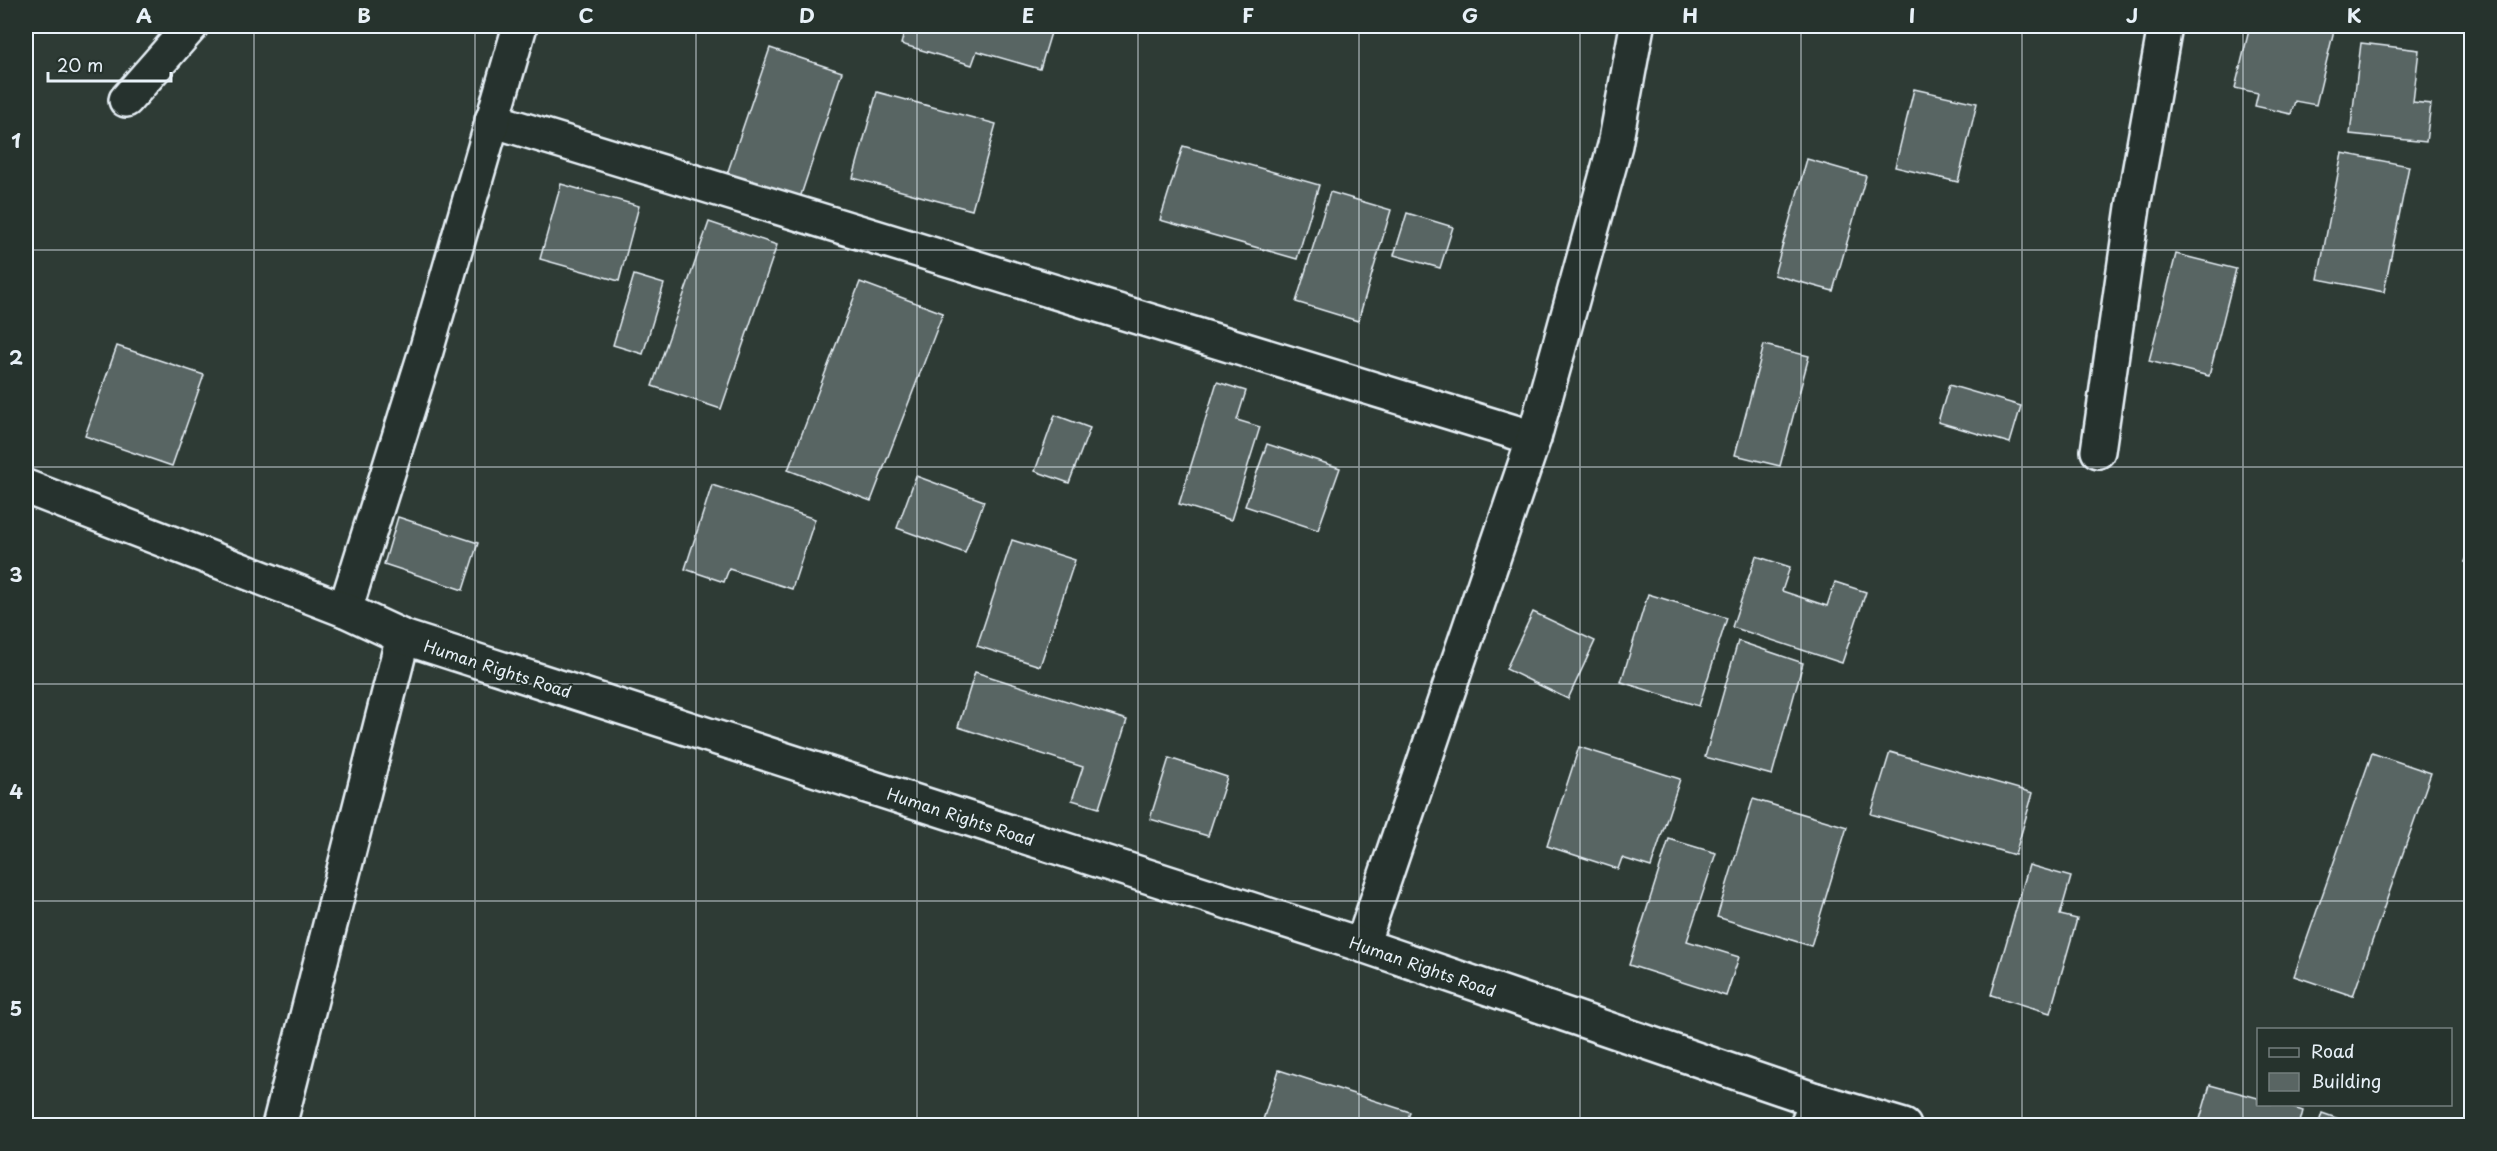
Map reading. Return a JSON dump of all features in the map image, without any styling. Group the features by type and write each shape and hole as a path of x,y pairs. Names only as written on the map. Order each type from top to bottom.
{"street":[{"path":"126,100 191,26"},
{"path":"345,610 426,351 520,26"},
{"path":"1362,945 1534,438 1615,145 1637,26"},
{"path":"2098,452 2133,207 2165,26"},
{"path":"492,120 1534,438"},
{"name":"Human Rights Road","path":"26,487 345,610 403,637 1362,945 1811,1113 1904,1125"},
{"path":"279,1125 403,637"}],"building":[{"path":"906,26 1053,26 1040,69 977,51 972,65 901,44"},
{"path":"2250,26 2335,26 2316,105 2295,101 2291,114 2255,106 2258,93 2235,88"},
{"path":"2361,43 2419,50 2413,102 2431,104 2426,142 2350,134"},
{"path":"770,48 842,72 799,201 726,177"},
{"path":"1914,89 1977,103 1958,182 1895,167"},
{"path":"877,92 996,124 972,210 853,178"},
{"path":"1183,146 1319,185 1297,259 1160,220"},
{"path":"2342,153 2409,166 2384,292 2318,279"},
{"path":"1807,159 1866,176 1833,291 1774,275"},
{"path":"561,184 639,206 619,281 540,259"},
{"path":"1330,192 1391,210 1358,321 1296,302"},
{"path":"1407,213 1453,227 1440,268 1394,255"},
{"path":"709,222 777,245 721,409 652,386"},
{"path":"2176,254 2236,269 2209,376 2149,361"},
{"path":"634,275 664,284 643,354 613,345"},
{"path":"860,282 943,313 871,501 788,470"},
{"path":"1764,345 1809,356 1780,466 1735,455"},
{"path":"117,346 204,375 172,466 85,436"},
{"path":"1217,382 1246,391 1237,420 1260,427 1231,520 1179,504"},
{"path":"1949,385 2021,406 2010,443 1938,422"},
{"path":"1055,415 1090,428 1069,483 1035,471"},
{"path":"1267,444 1340,468 1318,530 1245,506"},
{"path":"916,476 984,501 965,553 897,528"},
{"path":"712,485 815,519 792,589 729,569 724,582 685,569"},
{"path":"398,517 478,543 463,590 384,564"},
{"path":"1012,540 1075,560 1040,666 977,646"},
{"path":"2472,545 2472,564 2465,562"},
{"path":"1756,556 1790,567 1782,591 1827,606 1835,582 1866,592 1842,663 1732,627"},
{"path":"1648,594 1727,618 1699,706 1621,682"},
{"path":"1533,612 1595,641 1568,699 1506,669"},
{"path":"1738,641 1803,663 1772,775 1705,757"},
{"path":"975,672 1127,720 1099,808 1072,800 1083,767 958,727"},
{"path":"1579,747 1680,779 1651,867 1622,858 1618,869 1547,846"},
{"path":"1890,752 2033,793 2015,855 1871,814"},
{"path":"2372,753 2431,773 2353,996 2294,976"},
{"path":"1169,758 1227,777 1208,836 1150,819"},
{"path":"1753,799 1847,827 1811,946 1717,917"},
{"path":"1669,839 1716,853 1687,941 1739,957 1726,996 1629,965"},
{"path":"2029,865 2071,877 2060,915 2077,919 2050,1013 1991,995"},
{"path":"1279,1070 1410,1112 1406,1126 1261,1126"},
{"path":"2210,1085 2257,1098 2257,1106 2287,1106 2303,1111 2299,1126 2198,1126"},
{"path":"2322,1113 2359,1126 2318,1126"}]}
